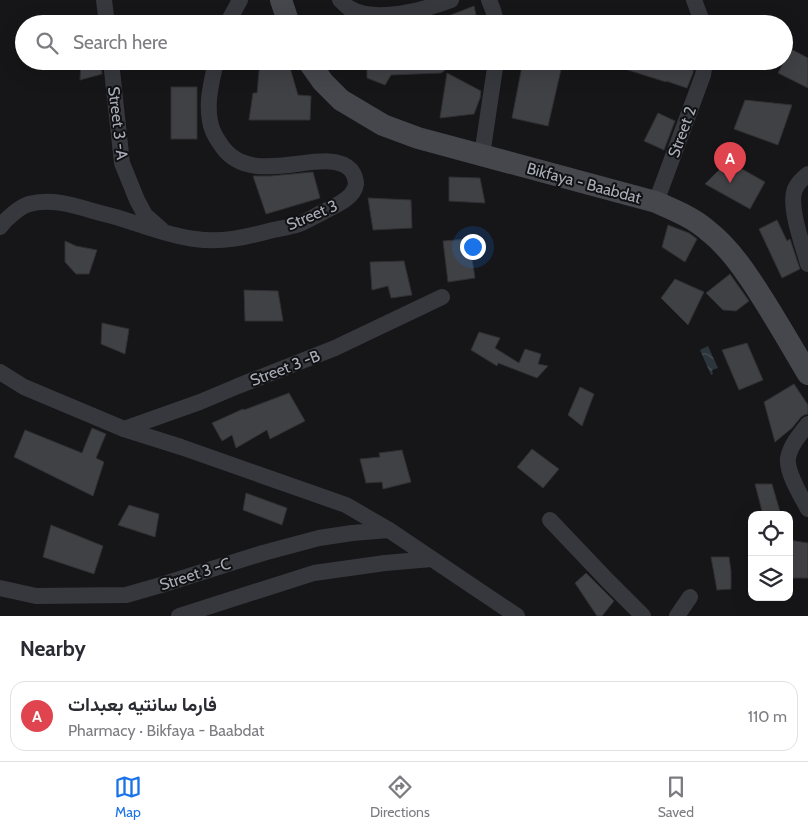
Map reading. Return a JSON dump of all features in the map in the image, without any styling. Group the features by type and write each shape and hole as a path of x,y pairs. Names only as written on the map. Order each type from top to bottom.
{"main road":[{"path":"281,0 287,15"},
{"name":"Bikfaya - Baabdat","path":"314,70 323,82 341,100 383,125 418,138 656,202 682,213 707,229 740,266 763,298 808,374"}],"street":[{"path":"104,0 105,15"},
{"path":"232,15 240,0"},
{"path":"340,0 349,8 361,13 376,15"},
{"path":"391,15 414,12 451,0"},
{"path":"489,0 494,15"},
{"path":"694,0 700,15"},
{"name":"Street 3 -A","path":"112,70 122,163 145,215 165,232"},
{"name":"Street 3","path":"0,228 13,214 28,204 43,202 66,203 165,232 193,239 217,241 244,238 299,224 343,202 351,194 356,186 356,179 353,172 341,163 322,162 287,166 255,166 243,164 232,158 215,137 210,122 208,101 214,70"},
{"path":"482,155 495,70"},
{"name":"Street 2","path":"656,202 704,70"},
{"path":"808,174 798,182 794,190 793,202 794,214 808,264"},
{"name":"Street 3 -B","path":"124,429 200,402 335,348 442,297"},
{"path":"0,372 24,387 124,429 181,447 346,506 389,530 517,616"},
{"path":"808,424 788,458 791,475 808,509"},
{"path":"550,520 643,616"},
{"name":"Street 3 -C","path":"0,588 36,596 126,595 319,538 389,530"},
{"path":"179,616 314,574 385,563 432,559"},
{"path":"677,616 690,596"}],"water":[{"path":"708,346 718,368 712,370 713,374 711,375 700,350"}],"building":[{"path":"474,6 476,15 451,15"},
{"path":"793,50 808,58 808,88 778,73 780,70 793,70"},
{"path":"81,70 102,70 102,74 80,80"},
{"path":"259,70 291,70 298,95 311,96 310,120 249,120 253,93 257,93"},
{"path":"367,70 446,70 441,73 391,75 385,85 367,78"},
{"path":"521,70 561,70 548,126 512,118"},
{"path":"628,70 693,70 687,88"},
{"path":"447,73 481,91 474,114 440,118"},
{"path":"171,87 197,87 197,139 171,139"},
{"path":"745,100 792,105 778,145 734,129"},
{"path":"658,113 675,121 664,150 644,141"},
{"path":"728,161 765,182 750,209 705,184"},
{"path":"313,172 320,198 266,214 253,176"},
{"path":"449,177 480,178 485,203 449,201"},
{"path":"368,198 411,200 412,228 373,230"},
{"path":"777,220 787,241 790,239 800,269 782,278 759,229"},
{"path":"668,225 689,233 697,239 685,262 662,247"},
{"path":"469,239 475,278 448,282 443,241"},
{"path":"65,241 76,246 97,250 89,274 76,274 65,262"},
{"path":"404,261 412,295 391,298 388,286 372,290 370,262"},
{"path":"730,274 749,301 736,311 723,310 706,293"},
{"path":"675,279 704,292 688,325 661,298"},
{"path":"244,290 278,291 283,321 245,321"},
{"path":"102,323 129,329 125,354 101,344"},
{"path":"479,332 500,338 495,348 519,363 525,349 541,354 538,364 548,366 537,378 498,363 497,366 471,350"},
{"path":"747,343 763,380 739,390 722,350"},
{"path":"794,384 808,405 808,414 801,417 792,428 775,442 764,402"},
{"path":"580,387 594,394 582,426 568,415"},
{"path":"289,393 305,421 270,439 267,430 236,448 232,435 222,441 212,423 243,409"},
{"path":"92,428 106,434 96,458 104,462 93,496 14,457 25,430 82,453"},
{"path":"532,449 559,469 543,488 517,467"},
{"path":"402,450 411,482 383,489 382,482 366,483 360,459 380,457 379,453"},
{"path":"755,484 772,484 780,511 762,511"},
{"path":"246,493 287,508 282,525 243,510"},
{"path":"129,505 159,514 155,537 118,525"},
{"path":"51,525 103,546 94,574 43,557"},
{"path":"793,541 808,543 808,578 793,578"},
{"path":"711,557 729,557 731,589 717,590"},
{"path":"586,573 614,601 602,616 597,616 575,583"}],"place":[{"name":"فارما سانتيه بعبدات","path":"730,183"}]}
